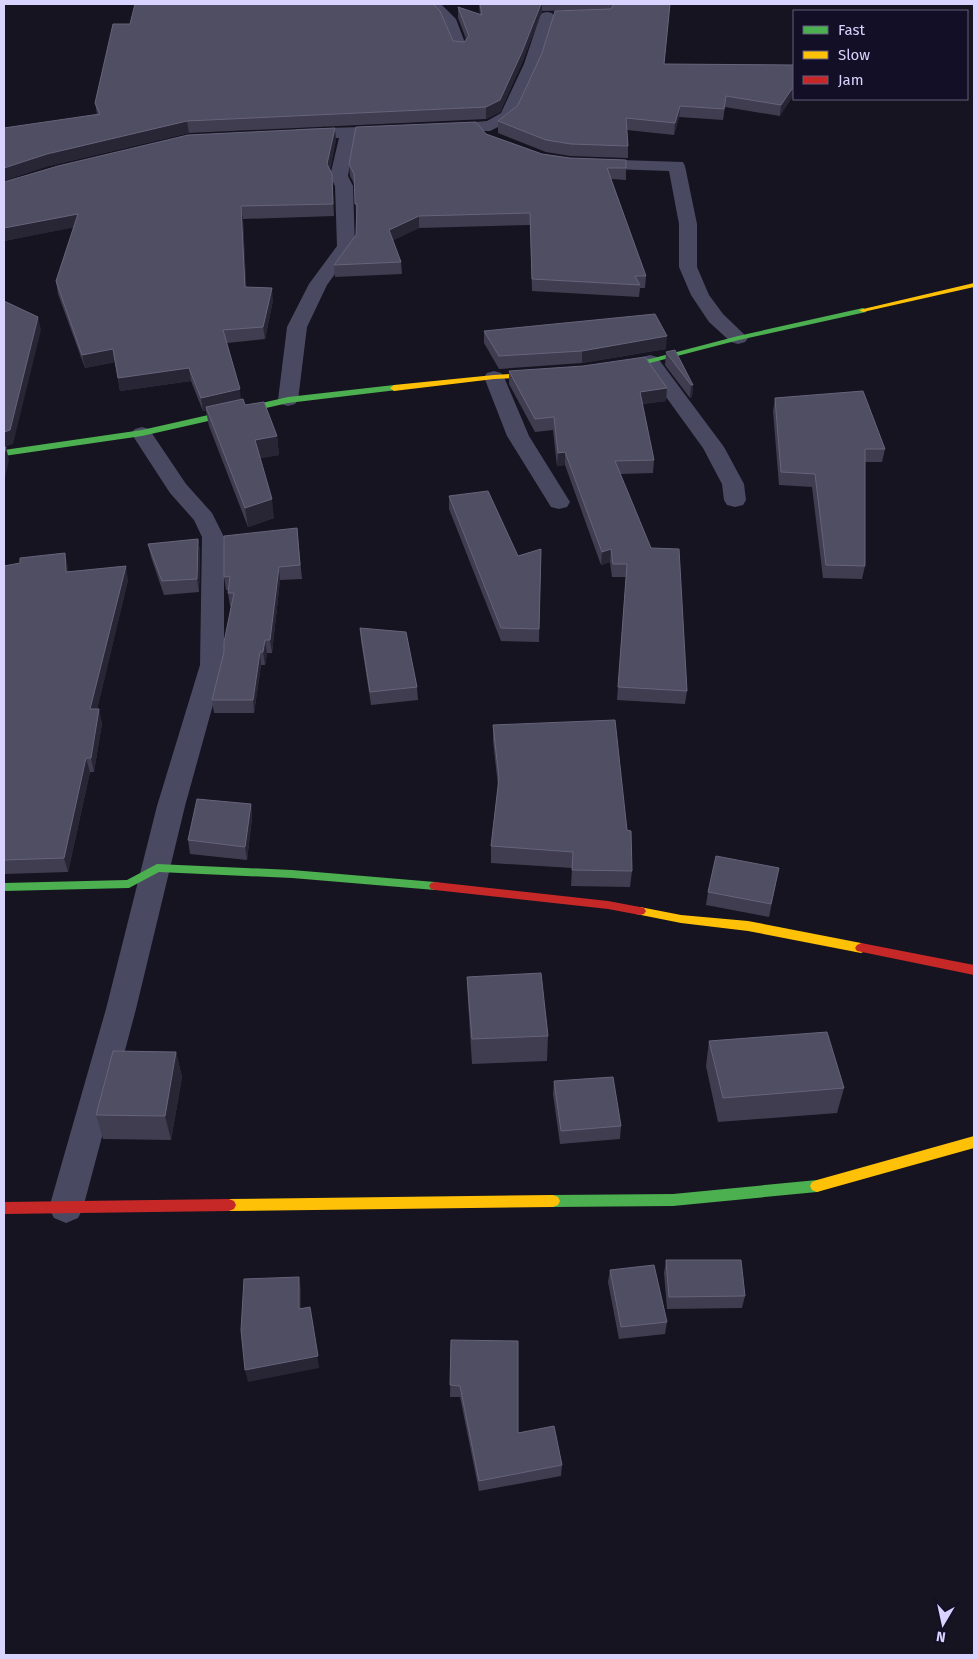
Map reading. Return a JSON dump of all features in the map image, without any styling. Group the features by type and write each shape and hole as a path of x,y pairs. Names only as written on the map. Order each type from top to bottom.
{"street":[{"path":"434,4 449,18 459,48"},
{"path":"430,129 491,133 508,116 532,64 547,12"},
{"path":"286,135 411,130"},
{"path":"288,400 297,327 318,284 346,246 344,186 339,176 346,139 351,133"},
{"path":"570,163 677,166 688,224 688,267 700,295 716,318 738,338"},
{"path":"602,368 650,361 738,338 974,285"},
{"path":"650,361 713,447 733,484 735,500"},
{"path":"4,454 142,433 288,400 494,377 553,373"},
{"path":"494,377 518,436 559,502"},
{"path":"66,1208 121,1009 171,806 212,666 213,537 204,518 178,488 142,433"},
{"path":"4,887 129,884 157,868 292,874 482,890 608,905 681,919 748,926 974,970"},
{"path":"4,1208 673,1200 823,1185 974,1142"}],"building":[{"path":"135,4 433,4 440,11 453,41 464,42 469,36 458,7 482,15 480,4 541,4 500,100 486,107 187,121 47,154 4,168 4,128 100,114 95,103 113,24 130,24"},
{"path":"614,4 670,4 664,64 793,65 793,87 781,105 726,96 724,109 680,106 675,123 626,118 628,146 571,144 546,140 498,121 518,105 542,53 555,11 611,9"},
{"path":"476,122 486,134 542,154 570,158 626,160 626,168 607,168 646,276 635,276 640,285 532,279 530,213 419,216 389,230 401,262 334,265 356,235 357,204 355,204 354,174 349,164 356,127"},
{"path":"335,128 327,164 332,174 333,204 241,206 245,287 272,288 263,327 223,330 240,389 201,398 189,368 118,378 113,349 82,355 56,281 78,214 4,228 4,182 58,166 188,135"},
{"path":"4,301 38,317 10,430 4,432"},
{"path":"655,314 667,336 582,351 499,356 484,331"},
{"path":"675,350 693,385 691,385 666,352"},
{"path":"645,357 667,388 640,392 654,460 615,461 651,548 679,549 687,691 618,687 627,564 613,564 611,549 602,552 565,452 558,453 554,417 535,419 509,371 583,366"},
{"path":"863,391 885,449 865,449 865,566 826,565 815,474 781,472 775,398"},
{"path":"243,399 245,405 264,402 277,436 255,440 272,499 245,508 206,407"},
{"path":"488,491 518,556 541,549 539,629 501,628 449,496"},
{"path":"297,528 300,565 279,567 270,640 265,640 263,652 260,652 253,700 212,700 224,652 224,642 234,593 228,593 230,576 224,577 224,536"},
{"path":"198,539 197,579 162,581 148,544"},
{"path":"65,553 66,572 126,566 90,709 99,709 91,758 86,758 64,858 4,860 4,566 20,563 20,558"},
{"path":"360,628 406,632 417,687 370,692"},
{"path":"615,720 627,830 631,831 632,871 572,870 573,852 491,846 499,778 493,725"},
{"path":"197,799 251,804 245,847 188,840"},
{"path":"716,856 779,868 771,904 708,892"},
{"path":"541,973 548,1036 472,1039 467,977"},
{"path":"827,1032 844,1088 723,1098 709,1041"},
{"path":"113,1051 176,1052 165,1116 96,1115"},
{"path":"613,1077 621,1126 561,1131 554,1081"},
{"path":"666,1260 741,1260 745,1296 669,1297"},
{"path":"654,1265 667,1322 621,1327 610,1270"},
{"path":"299,1277 299,1309 310,1307 318,1356 245,1370 241,1330 244,1279"},
{"path":"451,1340 518,1341 518,1433 554,1426 562,1465 479,1481 460,1386 450,1385"}],"traffic: fast":[{"path":"611,367 650,361 738,338 863,310"},
{"path":"4,453 142,433 288,400 394,388"},
{"path":"4,887 129,884 157,868 292,874 435,886"},
{"path":"553,1201 673,1200 817,1186"}],"traffic: slow":[{"path":"863,310 974,285"},
{"path":"394,388 494,377 546,374"},
{"path":"640,911 681,919 748,926 861,948"},
{"path":"817,1186 974,1142"},
{"path":"229,1205 553,1201"}],"traffic: jam":[{"path":"435,886 608,905 640,911"},
{"path":"861,948 974,970"},
{"path":"4,1208 229,1205"}]}
